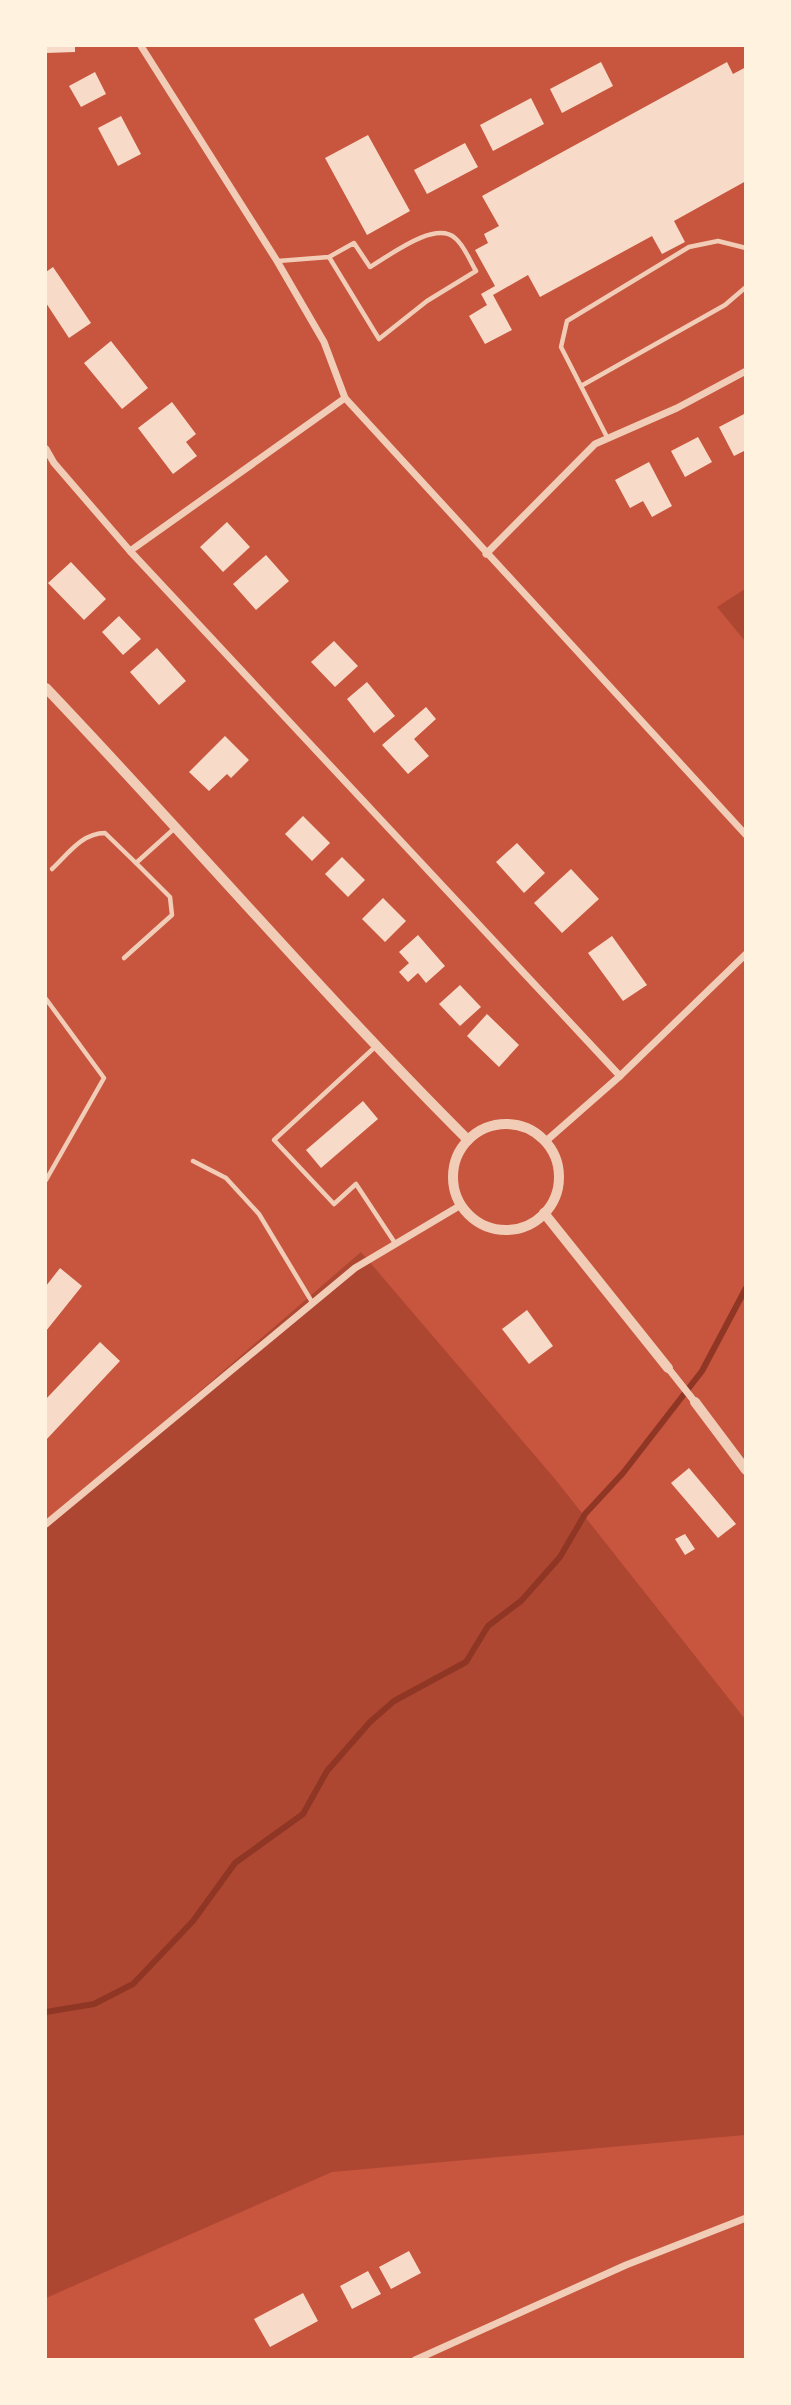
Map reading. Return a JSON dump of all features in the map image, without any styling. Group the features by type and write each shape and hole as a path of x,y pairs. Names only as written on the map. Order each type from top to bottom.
{"street":[{"path":"141,46 277,261 324,342 345,398 746,835"},
{"path":"486,554 591,448 677,408 746,371"},
{"path":"130,551 345,398"},
{"path":"46,449 54,463 130,551 620,1076"},
{"path":"46,688 177,827 375,1047 468,1140"},
{"path":"546,1141 620,1076 746,954"},
{"path":"498,1124 533,1130 546,1141 555,1155 559,1178 554,1200 544,1213 517,1229 501,1230 471,1217 461,1205 454,1189 453,1172 458,1155 468,1140 482,1130 498,1124"},
{"path":"46,1524 355,1268 461,1205"},
{"path":"544,1213 746,1470"},
{"path":"415,2360 626,2265 746,2218"}],"lane":[{"path":"277,261 329,257 354,243 370,267 431,233 443,232 456,238 476,271 427,301 379,339 329,257"},
{"path":"608,439 561,347 567,321 698,243 718,241 746,248"},
{"path":"581,386 724,305 746,287"},
{"path":"136,863 177,827"},
{"path":"51,869 85,837 106,832 170,897 172,915 124,958"},
{"path":"46,999 104,1079 46,1180"},
{"path":"375,1047 274,1140 334,1204 356,1184 395,1243"},
{"path":"192,1161 226,1178 259,1214 312,1302"}],"shaded area":[{"path":"745,589 745,641 717,607"},
{"path":"361,1252 555,1479 745,1719 745,2135 332,2172 46,2298 46,1524"}],"building":[{"path":"46,46 75,46 75,52 46,53"},
{"path":"601,62 613,86 562,113 550,89"},
{"path":"727,62 733,74 746,67 746,181 674,221 685,242 662,254 652,236 540,297 528,275 493,295 512,330 485,344 469,316 487,305 481,294 495,286 475,250 488,243 484,234 499,226 482,196"},
{"path":"95,72 106,94 81,107 69,86"},
{"path":"531,98 544,124 493,151 480,125"},
{"path":"121,116 141,154 118,166 98,128"},
{"path":"368,135 410,211 367,235 325,158"},
{"path":"465,143 478,167 427,194 414,170"},
{"path":"53,267 91,323 69,338 46,303 46,272"},
{"path":"111,341 148,388 122,409 84,363"},
{"path":"172,402 196,434 186,442 197,456 173,474 138,428"},
{"path":"746,413 746,450 734,456 719,427"},
{"path":"698,437 712,462 685,477 671,451"},
{"path":"649,462 672,506 652,517 643,501 630,508 615,480"},
{"path":"227,522 250,547 223,572 200,547"},
{"path":"266,555 289,581 256,610 233,584"},
{"path":"71,562 106,599 84,620 48,583"},
{"path":"119,616 141,639 123,655 102,632"},
{"path":"334,641 358,666 335,687 311,662"},
{"path":"157,648 186,681 159,705 130,672"},
{"path":"367,682 395,716 374,733 347,699"},
{"path":"426,707 436,719 414,739 429,756 408,774 382,745"},
{"path":"225,736 249,760 231,778 227,774 209,791 189,772"},
{"path":"303,816 330,843 312,861 285,834"},
{"path":"517,843 545,873 524,893 496,862"},
{"path":"342,857 365,880 348,897 325,874"},
{"path":"571,869 599,899 562,933 534,903"},
{"path":"383,898 406,921 385,942 362,919"},
{"path":"418,935 445,966 426,983 418,973 408,982 399,972 409,963 399,952"},
{"path":"612,936 647,985 623,1001 588,953"},
{"path":"460,985 481,1007 460,1026 439,1004"},
{"path":"487,1014 519,1045 499,1067 467,1036"},
{"path":"363,1101 378,1119 321,1168 306,1150"},
{"path":"60,1268 82,1286 46,1331 46,1286"},
{"path":"527,1310 553,1346 529,1364 502,1329"},
{"path":"100,1342 120,1361 46,1440 46,1399"},
{"path":"689,1468 736,1524 718,1538 671,1483"},
{"path":"685,1534 695,1549 685,1555 675,1539"},
{"path":"409,2251 421,2273 391,2289 379,2267"},
{"path":"368,2271 381,2294 352,2309 340,2286"},
{"path":"303,2293 318,2321 270,2347 254,2319"}],"waterway":[{"path":"46,2012 94,2004 133,1984 193,1921 235,1863 303,1814 327,1771 370,1722 394,1701 466,1662 488,1626 521,1601 560,1557 585,1514 623,1473 702,1371 746,1288"}]}
